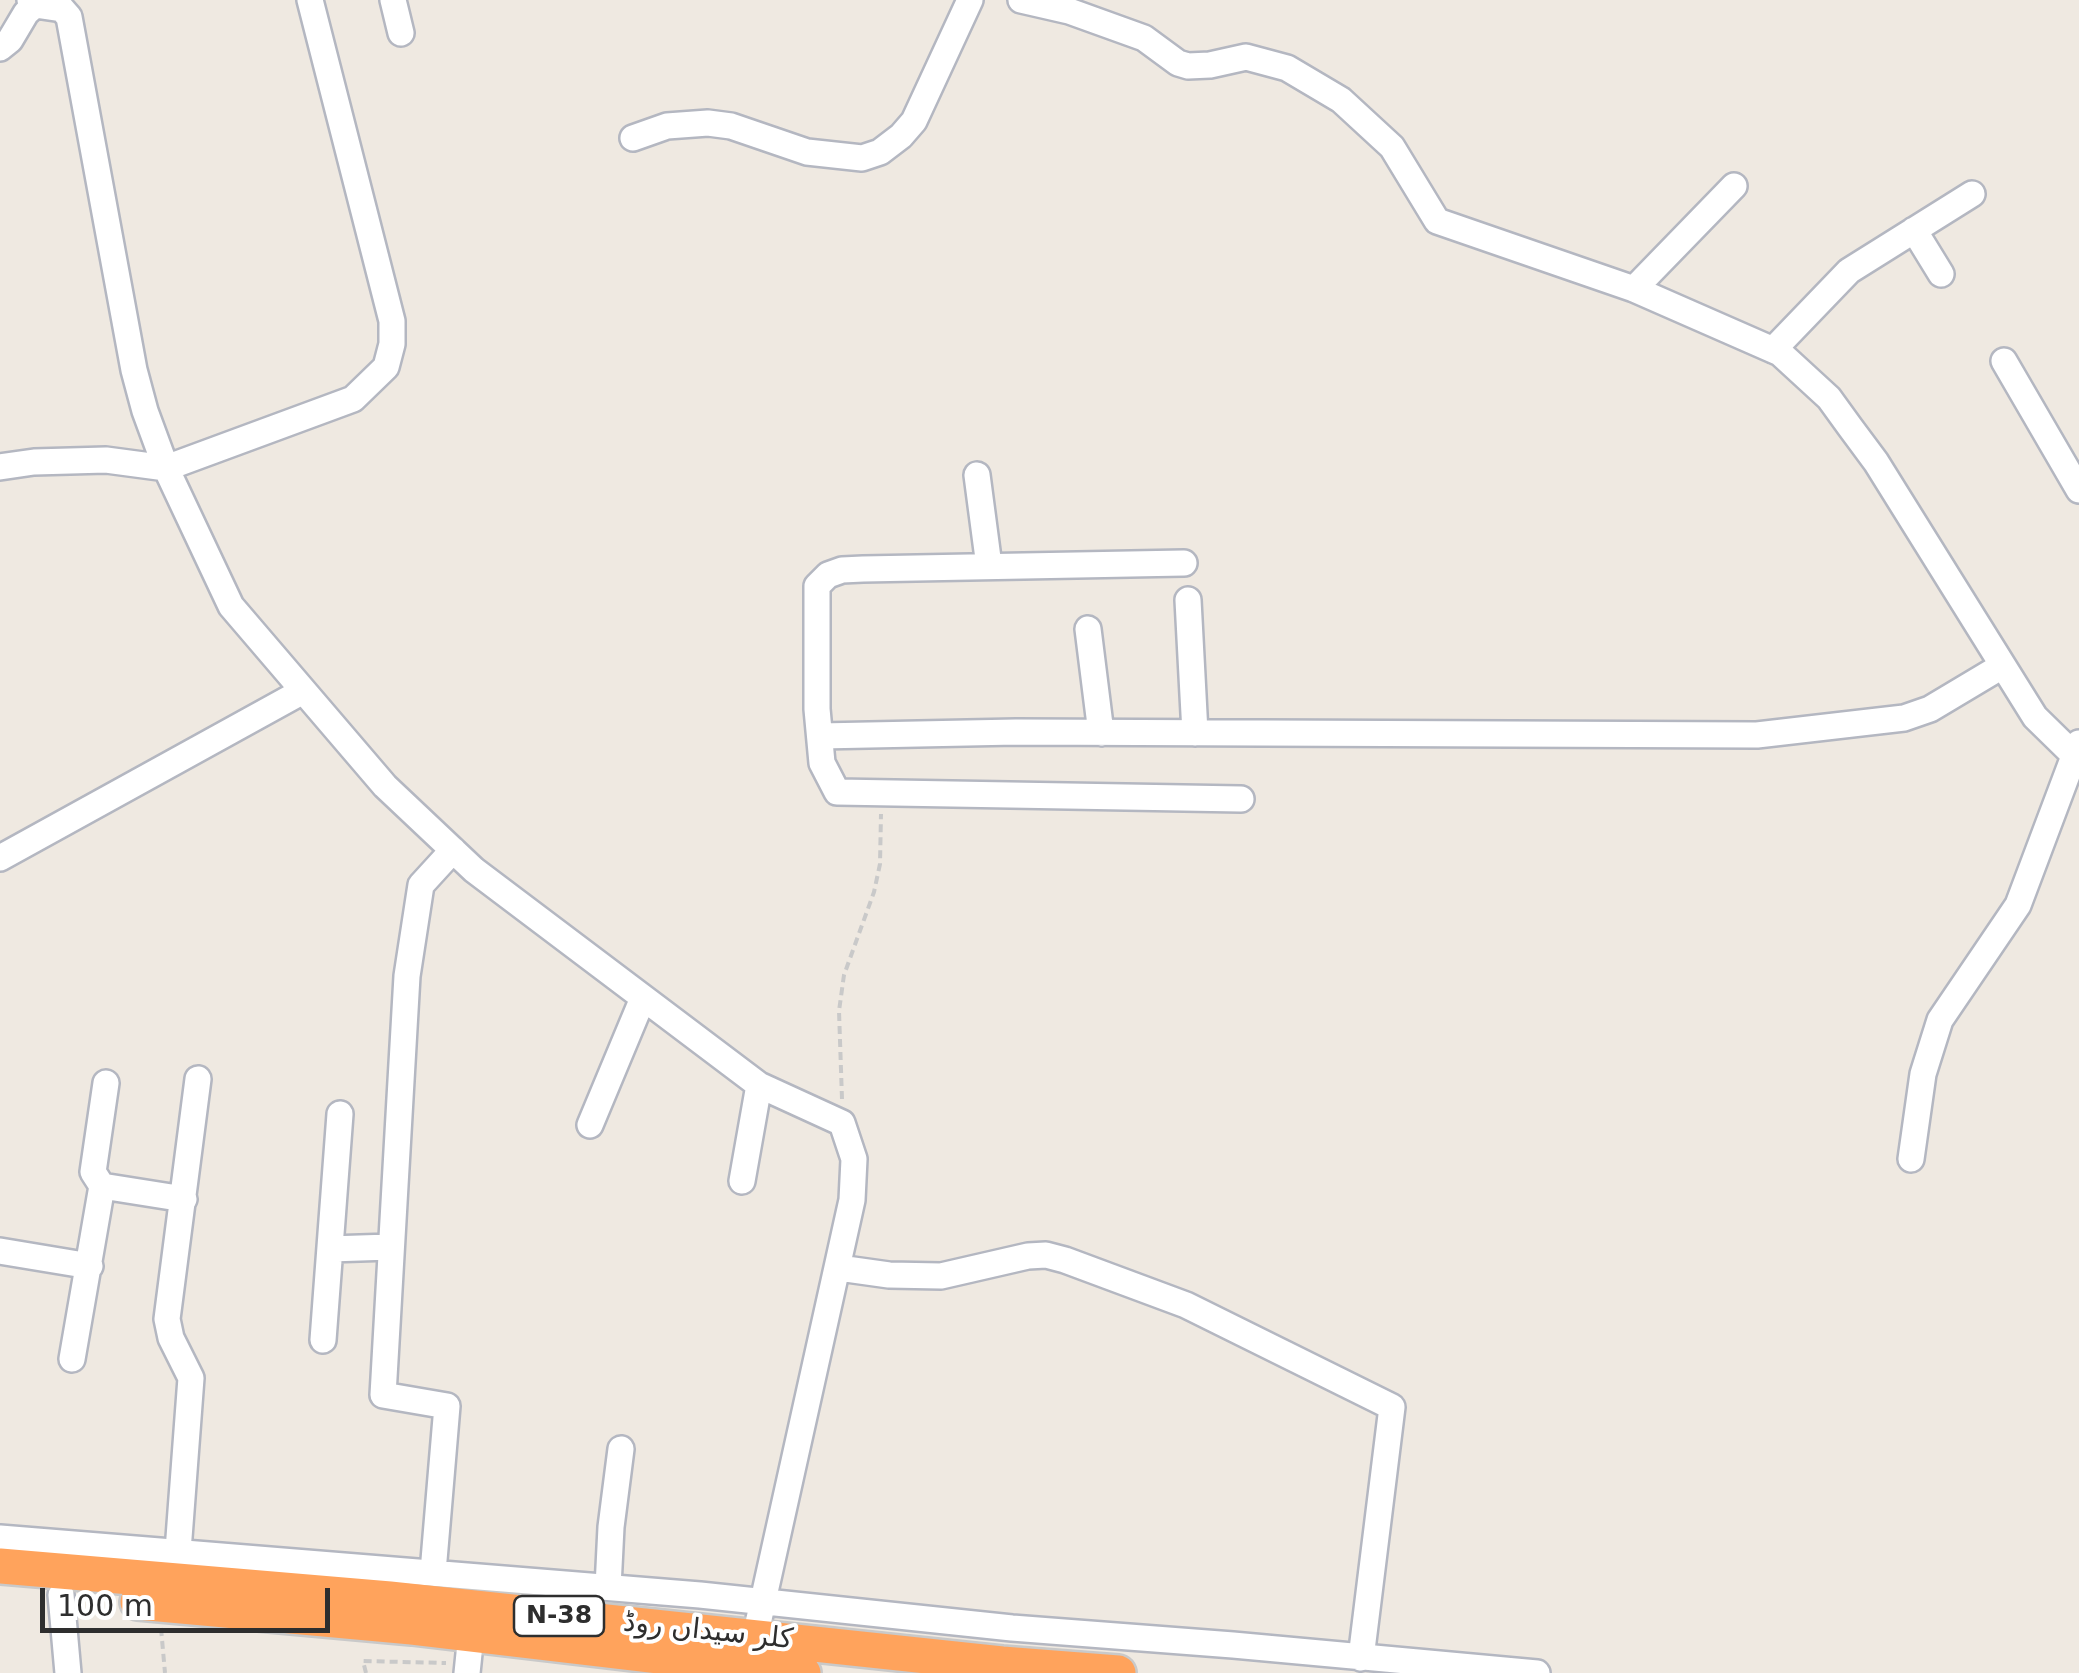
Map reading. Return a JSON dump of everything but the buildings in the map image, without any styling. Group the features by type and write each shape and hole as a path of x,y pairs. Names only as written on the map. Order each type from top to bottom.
{"highway":[{"name":"کلر سیداں روڈ","path":"0,1566 390,1598 751,1659 1002,1664 1118,1673"},
{"name":"N-38","path":"0,1589 160,1604 469,1657 625,1663 751,1659 804,1673"}],"street":[{"path":"0,467 106,460 166,468 353,399 386,367 392,321 310,0"},
{"path":"392,0 401,33"},
{"path":"633,138 667,126 708,124 731,126 807,152 862,158 880,152 914,121 970,0"},
{"path":"1021,0 1068,11 1144,38 1188,66 1210,66 1246,58 1296,72 1358,112 1392,146 1437,221 1634,289 1774,350 1829,398 1876,462 2035,717 2078,753 2018,904 1940,1020 1922,1074 1911,1159"},
{"path":"0,48 10,40 33,2 62,8 69,17 106,231 145,412 166,468 231,606 385,786 474,870 759,1084 842,1123 854,1159 852,1200 751,1659"},
{"path":"1634,289 1734,186"},
{"path":"1774,350 1849,271 1972,194"},
{"path":"1914,230 1941,274"},
{"path":"2004,361 2079,490"},
{"path":"978,476 988,566"},
{"path":"1184,563 842,570 828,575 817,586 822,763 837,792 1241,798"},
{"path":"1188,600 1195,733"},
{"path":"1088,629 1100,732"},
{"path":"820,736 1100,732 1757,735 1904,718 1930,709 2002,666"},
{"path":"0,858 303,692"},
{"path":"433,1572 447,1406 383,1395 410,958 422,885 452,850"},
{"path":"590,1125 643,998"},
{"path":"178,1551 191,1378 171,1338 167,1319 198,1080"},
{"path":"72,1359 102,1186 93,1172 106,1083"},
{"path":"742,1181 759,1084"},
{"path":"323,1340 340,1114"},
{"path":"102,1186 184,1199"},
{"path":"330,1249 390,1246"},
{"path":"0,1251 90,1266"},
{"path":"839,1268 941,1276 1046,1255 1186,1305 1392,1407 1361,1658"},
{"path":"608,1587 621,1449"},
{"path":"0,1538 608,1587 1012,1628 1536,1673"},
{"path":"61,1594 68,1673"}],"path":[{"path":"842,1123 840,1010 844,974 874,892 880,864 882,794"},
{"path":"160,1604 166,1673"},
{"path":"366,1673 363,1662 469,1657"}]}
